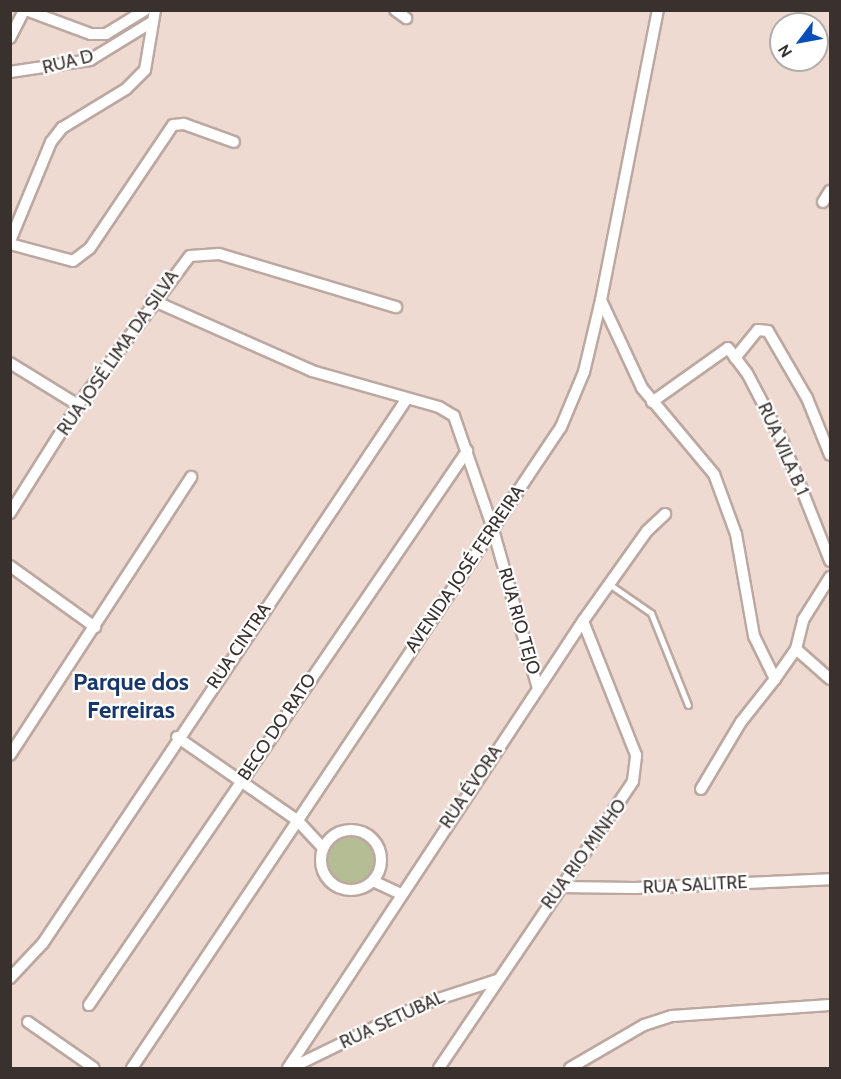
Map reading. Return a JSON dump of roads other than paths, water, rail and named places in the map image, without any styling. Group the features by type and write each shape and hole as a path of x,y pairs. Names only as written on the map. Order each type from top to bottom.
{"street":[{"path":"10,38 25,10 91,34 106,34 145,10"},
{"path":"155,10 145,70 126,89 62,128 51,142 10,242 73,261 90,249 173,125 184,124 234,142"},
{"path":"396,10 406,18"},
{"name":"AVENIDA JOSÉ FERREIRA","path":"132,1068 572,406 601,300 658,10"},
{"name":"RUA D","path":"10,72 90,60 152,22"},
{"path":"823,202 831,191"},
{"name":"RUA JOSÉ LIMA DA SILVA","path":"11,511 78,405 152,300 190,255 208,251 396,307"},
{"path":"152,300 312,371 406,400"},
{"path":"601,300 632,370 652,402 714,474 736,534 754,636 775,679"},
{"path":"735,358 758,330 768,331 807,398 831,454"},
{"name":"RUA VILA B 1","path":"652,402 726,347 735,358 783,442 831,561"},
{"path":"10,363 78,405"},
{"name":"RUA RIO TEJO","path":"406,400 454,416 492,526 537,689"},
{"name":"RUA CINTRA","path":"10,978 44,943 177,737 406,400"},
{"name":"BECO DO RATO","path":"89,1005 467,451"},
{"path":"10,755 191,477"},
{"name":"RUA ÉVORA","path":"289,1068 399,893 583,621 609,584 665,514"},
{"path":"10,566 95,627"},
{"path":"701,789 741,722 796,649 803,620 831,577"},
{"name":"RUA RIO MINHO","path":"439,1068 560,886 626,796 637,769 626,724 583,621"},
{"path":"796,649 831,679"},
{"path":"177,737 297,820 323,848 324,875 338,887 356,890 373,881 381,864 372,838 345,830 323,848"},
{"name":"RUA SALITRE","path":"560,886 634,888 831,879"},
{"path":"373,881 399,893"},
{"name":"RUA SETUBAL","path":"289,1068 420,1005 497,980"},
{"path":"570,1068 644,1024 672,1016 831,1005"},
{"path":"28,1022 94,1068"}],"lane":[{"path":"609,584 651,613 687,705"}],"district":[{"name":"Parque dos Ferreiras","path":"131,696"}]}
